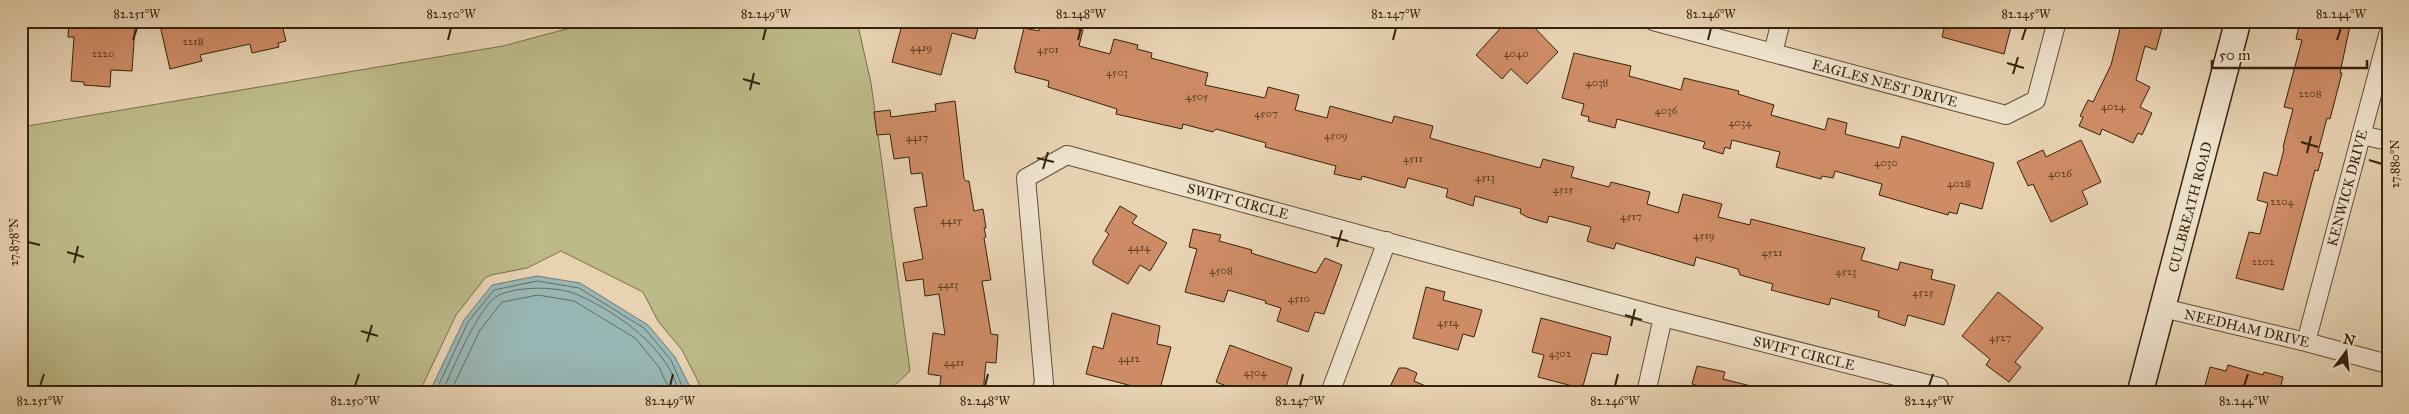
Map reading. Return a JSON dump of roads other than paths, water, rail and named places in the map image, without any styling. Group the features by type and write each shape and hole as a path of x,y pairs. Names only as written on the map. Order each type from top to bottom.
{"street":[{"name":"EAGLES NEST DRIVE","path":"1653,21 2006,115 2036,100 2057,21"},
{"path":"1773,53 1781,21"},
{"name":"CULBREATH ROAD","path":"2140,393 2238,21"},
{"name":"KENWICK DRIVE","path":"2306,342 2388,35"},
{"path":"2361,134 2388,142"},
{"name":"SWIFT CIRCLE","path":"1040,393 1044,383 1026,178 1067,155 1387,240 1663,317 1939,387 1942,393"},
{"path":"1330,393 1387,240"},
{"name":"NEEDHAM DRIVE","path":"2163,308 2306,342 2388,364"},
{"path":"1646,393 1663,317"}],"water":[{"path":"537,276 580,283 648,325 675,357 691,389 690,393 429,393 464,320 492,285"}]}
